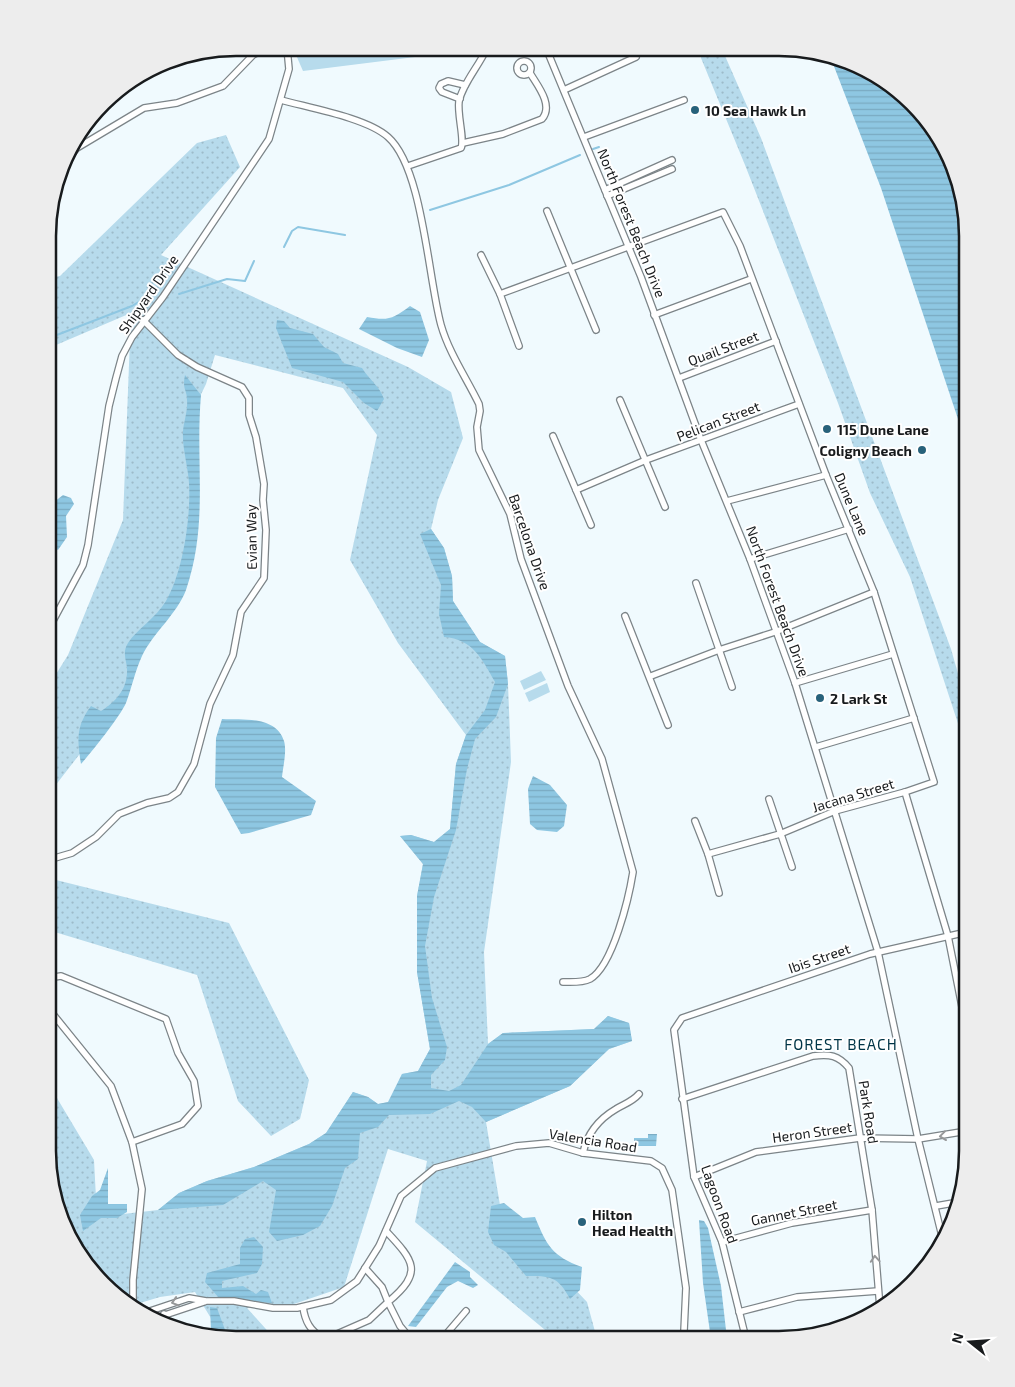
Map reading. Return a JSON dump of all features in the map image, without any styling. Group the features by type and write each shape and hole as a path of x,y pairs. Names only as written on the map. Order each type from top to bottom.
{"street":[{"path":"80,146 144,108 177,103 223,86 252,56"},
{"name":"Shipyard Drive","path":"56,615 83,565 88,545 109,406 122,356 143,320 163,298 269,139 289,69 288,56"},
{"path":"408,166 461,148 463,143 457,113 460,99 465,84 476,72 483,56"},
{"name":"North Forest Beach Drive","path":"549,56 629,247 701,440 750,559 795,683 878,952 918,1139 941,1229"},
{"path":"564,90 636,57"},
{"path":"463,143 502,134 542,119 547,108 544,97 530,73"},
{"path":"460,99 442,92 441,84 448,81 465,84"},
{"name":"Barcelona Drive","path":"281,100 362,123 378,130 396,146 408,166 442,327 480,404 477,427 479,450 510,514 521,559 568,686 602,759 633,872 620,928 598,972 590,979 563,982"},
{"path":"584,137 684,100"},
{"path":"606,193 672,160"},
{"path":"606,193 672,169"},
{"path":"547,211 596,330"},
{"name":"Dune Lane","path":"629,247 723,212 740,246 826,475 874,592 934,782"},
{"path":"500,294 571,270 629,247"},
{"path":"481,255 500,294 519,346"},
{"path":"654,315 751,279"},
{"name":"Evian Way","path":"56,858 72,853 96,837 119,814 147,803 169,798 178,792 194,764 210,704 233,655 240,612 264,578 266,530 263,500 264,484 256,438 249,415 249,398 242,387 197,367 178,355 143,320"},
{"name":"Quail Street","path":"679,378 776,341"},
{"path":"620,400 664,507"},
{"name":"Pelican Street","path":"576,490 646,460 799,404"},
{"path":"554,436 591,525"},
{"path":"727,501 826,475"},
{"path":"750,559 849,529"},
{"path":"696,583 732,687"},
{"path":"651,676 719,650 775,632 874,592"},
{"path":"625,616 651,676 668,725"},
{"path":"795,683 893,654"},
{"path":"816,747 914,718"},
{"name":"Jacana Street","path":"708,854 780,834 835,812 934,782"},
{"path":"905,792 948,936 959,992"},
{"path":"768,799 792,867"},
{"path":"695,821 708,854 719,893"},
{"name":"Ibis Street","path":"682,1018 878,952 959,934"},
{"path":"56,977 61,976 166,1019 178,1053 194,1081 198,1106 182,1124 132,1142"},
{"path":"56,1018 111,1086 132,1142 142,1189 133,1298"},
{"name":"Lagoon Road","path":"682,1018 674,1030 694,1177 722,1242 744,1331"},
{"name":"Park Road","path":"682,1099 813,1056 830,1054 842,1059 850,1068 872,1210 879,1300"},
{"path":"583,1154 586,1141 600,1121 616,1109 633,1101 639,1094"},
{"name":"Heron Street","path":"694,1177 756,1152 860,1138 918,1139 959,1132"},
{"name":"Valencia Road","path":"153,1310 189,1298 206,1301 234,1301 272,1308 303,1307 331,1300 358,1281 386,1231 401,1196 435,1168 516,1146 549,1143 583,1154 651,1161 662,1168 672,1190 686,1288 684,1331"},
{"path":"936,1206 951,1203"},
{"name":"Gannet Street","path":"722,1242 792,1223 872,1210"},
{"path":"344,1331 369,1320 400,1292 412,1272 411,1263 407,1256 386,1231"},
{"path":"365,1268 382,1287 404,1331"},
{"path":"739,1312 797,1297 878,1291"},
{"name":"Valencia Road","path":"164,1314 206,1301"},
{"path":"303,1307 308,1324 313,1331"},
{"path":"448,1331 466,1311"}],"shaded area":[{"path":"296,56 423,56 303,71"},
{"path":"701,56 725,56 761,138 951,649 959,677 959,727 910,577 870,493 838,403"},
{"path":"834,65 869,80 906,109 935,147 953,190 959,237 959,422 881,188"},
{"path":"226,135 240,167 161,255 408,367 451,392 463,438 438,500 431,529 444,548 452,576 453,601 480,642 505,656 508,684 511,762 484,952 488,1044 503,1033 594,1029 608,1016 629,1023 632,1041 609,1049 570,1086 486,1122 501,1211 587,1302 595,1331 546,1331 415,1222 427,1161 388,1149 344,1287 294,1304 247,1308 268,1331 218,1329 195,1292 160,1297 140,1303 109,1278 87,1251 75,1230 62,1197 56,1150 56,1096 94,1160 97,1217 158,1210 179,1193 207,1181 254,1167 309,1144 326,1133 353,1092 368,1097 378,1104 389,1102 402,1074 418,1071 430,1049 417,972 417,896 423,864 400,836 411,835 434,842 450,829 456,764 466,735 398,643 350,560 377,435 343,388 215,355 206,384 193,411 198,531 178,596 133,658 127,693 56,785 56,674 68,655 123,520 131,313 56,345 56,277 60,276 197,143"},
{"path":"410,306 420,312 429,340 422,357 397,348 359,329 367,317 390,318"},
{"path":"277,320 284,321 290,328 313,334 324,347 338,354 343,363 362,368 380,390 384,399 377,411 364,403 343,382 292,368 276,328"},
{"path":"185,375 201,395 199,517 193,565 182,599 152,639 142,656 123,709 81,764 78,740 80,727 86,713 91,706 101,711 119,695 126,679 126,647 132,638 162,607 177,575 185,544 189,512 188,477 183,437 187,404 184,384"},
{"path":"63,495 71,498 74,504 66,516 67,537 58,550 56,549 56,500"},
{"path":"431,529 444,548 452,576 453,601 480,642 505,656 508,684 496,717 475,739 467,769 456,830 434,897 425,946 432,998 447,1047 445,1060 431,1075 431,1088 449,1091 461,1085 488,1044 503,1033 594,1029 608,1016 629,1023 632,1041 609,1049 570,1086 486,1122 472,1107 459,1101 430,1114 389,1115 378,1127 360,1133 358,1159 345,1168 332,1206 320,1226 303,1235 277,1241 269,1232 276,1190 263,1181 223,1205 158,1210 179,1193 207,1181 254,1167 309,1144 326,1133 353,1092 368,1097 378,1104 388,1102 402,1074 418,1071 430,1049 417,972 417,896 423,864 400,836 411,835 434,842 450,829 456,764 466,735 485,710 495,682 476,652 462,642 444,637 439,614 441,585 420,534"},
{"path":"541,671 546,680 524,690 520,681"},
{"path":"547,683 550,692 529,702 525,693"},
{"path":"222,719 267,723 280,733 285,749 282,777 316,801 311,815 241,834 215,787 216,738"},
{"path":"533,776 550,785 567,805 564,826 557,832 537,830 530,824 528,789"},
{"path":"56,880 229,923 309,1080 300,1119 271,1136 238,1101 197,975 56,932"},
{"path":"648,1134 657,1134 656,1146 634,1146 634,1138 648,1138"},
{"path":"108,1168 108,1204 127,1204 127,1212 117,1218 101,1218 83,1231 80,1215 92,1196 100,1190"},
{"path":"504,1203 523,1218 535,1217 543,1236 552,1249 564,1259 582,1267 580,1290 570,1299 566,1291 552,1279 541,1276 526,1276 506,1252 494,1245 488,1232 491,1206"},
{"path":"699,1220 704,1221 708,1228 721,1286 726,1331 710,1331 703,1283"},
{"path":"254,1237 263,1247 262,1264 257,1273 222,1281 222,1288 243,1286 256,1294 261,1290 268,1292 272,1303 219,1298 205,1282 207,1273 240,1264 240,1248 245,1239"},
{"path":"455,1262 470,1272 470,1277 478,1285 473,1288 458,1281 447,1287 416,1327 408,1326"},
{"path":"210,1307 217,1308 225,1330 211,1329"}],"waterway":[{"path":"593,149 599,147"},
{"path":"430,210 509,185 580,155"},
{"path":"284,247 292,231 298,227 345,235"},
{"path":"179,294 227,279 245,281 254,261"},
{"path":"56,335 132,306 147,297"}],"place":[{"name":"10 Sea Hawk Ln","path":"695,110"},
{"name":"115 Dune Lane","path":"827,429"},
{"name":"Coligny Beach","path":"922,450"},
{"name":"2 Lark St","path":"820,698"},
{"name":"Hilton Head Health","path":"582,1222"}],"district":[{"name":"FOREST BEACH","path":"841,1044"}]}
